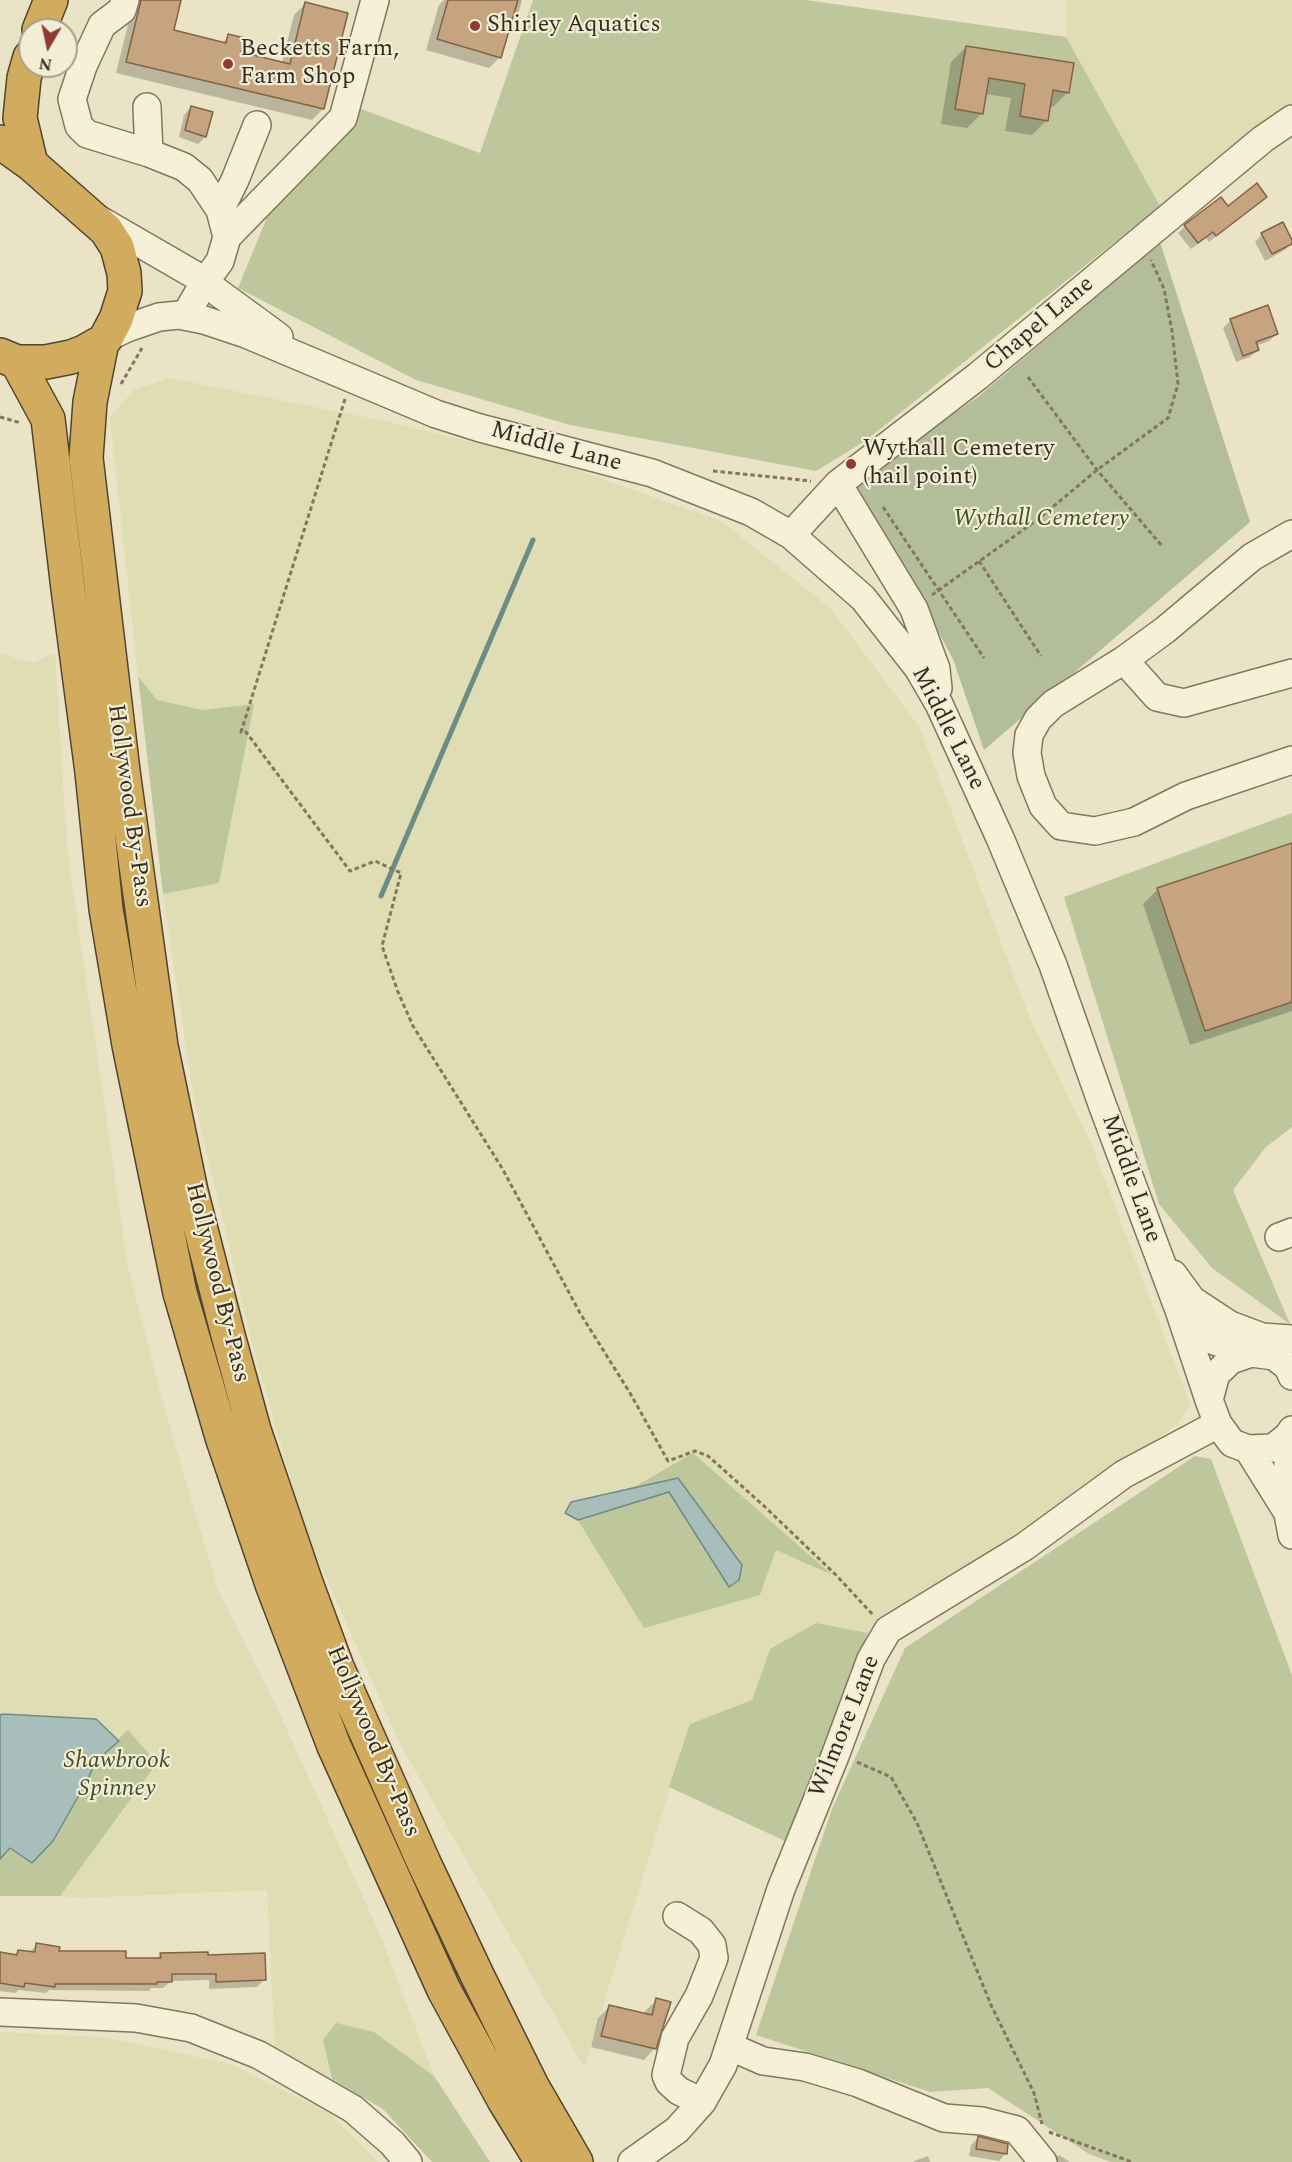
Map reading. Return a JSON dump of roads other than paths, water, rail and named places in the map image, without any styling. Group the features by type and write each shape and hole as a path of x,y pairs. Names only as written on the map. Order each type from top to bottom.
{"highway":[{"path":"44,18 51,0"},
{"path":"24,78 20,118 31,164"},
{"name":"Hollywood By-Pass","path":"0,142 31,164 106,230 117,247 124,273 125,291 116,319 104,340 90,402 86,458 123,771 161,1046 191,1191 254,1430 337,1667 424,1863 477,1975 532,2086 576,2162"},
{"path":"8,358 46,362 70,357 104,340"},
{"name":"Hollywood By-Pass","path":"8,358 48,419 92,772 106,909 129,1045 180,1293 219,1426 272,1584 334,1746 444,1990 504,2100 542,2162"}],"street":[{"path":"125,0 122,10 102,25 83,66 72,99 79,126 87,134 149,153 184,167 200,180 220,210 227,237"},
{"path":"185,316 220,261 227,237 343,118 375,0"},
{"path":"147,107 149,153"},
{"name":"Chapel Lane","path":"791,535 838,484 978,376 1263,139 1292,119"},
{"path":"220,210 235,180 257,124"},
{"name":"Middle Lane","path":"88,213 194,274 286,342 345,376"},
{"name":"Middle Lane","path":"104,340 127,328 159,317 185,316 246,334 447,418 652,473 751,512 791,535 863,598 918,668 939,704 1000,838 1053,965 1214,1412 1232,1443 1248,1449 1273,1448 1290,1433"},
{"path":"838,484 914,609 936,669 939,704"},
{"path":"1292,534 1252,557 1165,630 1124,660 1053,704 1038,719 1029,735 1027,753 1031,776 1043,806 1062,826 1095,831 1134,822 1186,796 1292,760"},
{"path":"1124,660 1157,698 1184,703 1292,672"},
{"path":"1158,1254 1192,1300 1230,1325 1262,1337 1292,1339"},
{"name":"Middle Lane","path":"1179,1310 1214,1341 1251,1353 1274,1356 1288,1368 1292,1376"},
{"path":"1214,1412 1216,1374 1231,1360 1251,1353"},
{"name":"Wilmore Lane","path":"632,2162 677,2130 702,2102 723,2065 781,1889 835,1756 871,1659 888,1630 1024,1547 1214,1412"},
{"name":"Middle Lane","path":"1290,1433 1290,1525"},
{"name":"Middle Lane","path":"1248,1449 1290,1525"},
{"path":"677,1916 701,1931 712,1945 714,1958 699,1996 675,2038 666,2075 669,2082 679,2091 702,2102"},
{"path":"0,2012 136,2018 191,2028 259,2055 353,2109 392,2143 408,2162"},
{"path":"731,2046 763,2061 805,2067 858,2083 944,2118 982,2121 1017,2130 1043,2162"}],"water":[{"path":"678,1478 742,1565 739,1580 729,1587 669,1492 578,1520 565,1513 571,1502"},
{"path":"0,1715 96,1719 119,1741 96,1761 53,1841 32,1863 10,1848 0,1859"}],"waterway":[{"path":"381,896 533,540"}],"place":[{"name":"Shirley Aquatics","path":"475,26"},
{"name":"Becketts Farm, Farm Shop","path":"228,64"},
{"name":"Wythall Cemetery (hail point)","path":"851,464"}],"park label":[{"name":"Wythall Cemetery","path":"1041,520"},
{"name":"Shawbrook Spinney","path":"117,1776"}]}
